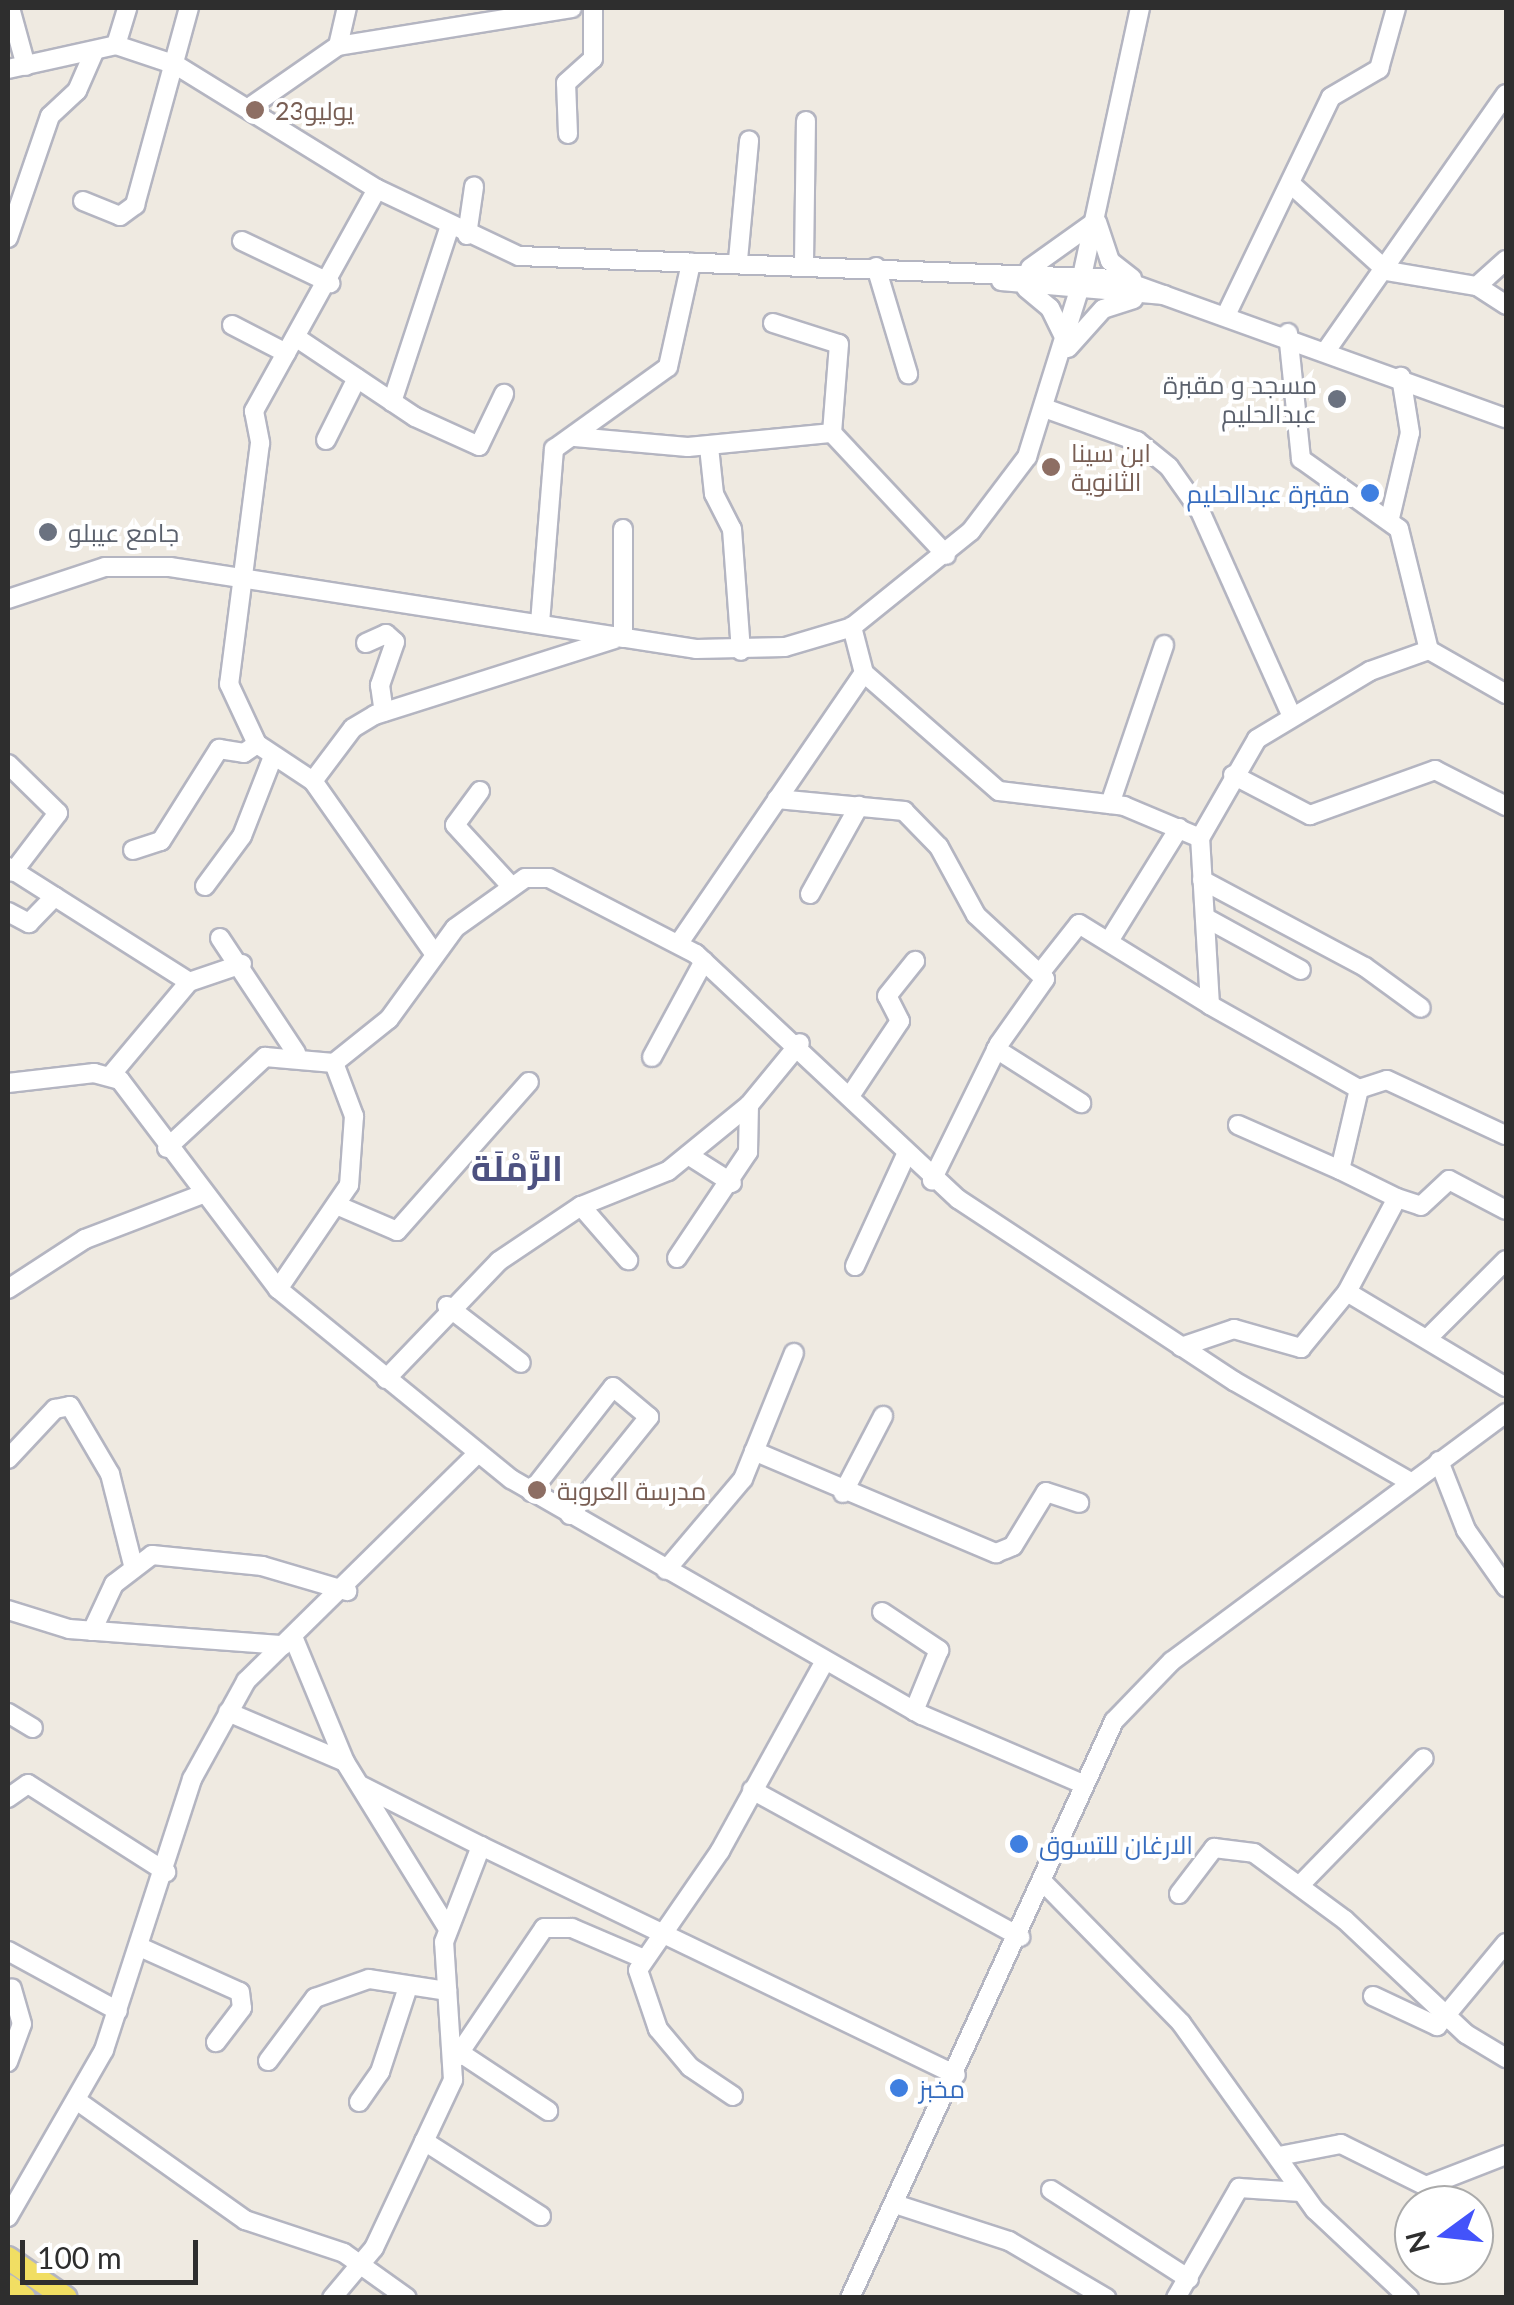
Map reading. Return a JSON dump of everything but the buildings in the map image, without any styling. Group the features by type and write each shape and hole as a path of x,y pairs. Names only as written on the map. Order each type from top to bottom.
{"main road":[{"path":"8,2258 66,2298"},
{"path":"8,2286 24,2298"}],"street":[{"path":"10,8 17,68 116,45 176,65 254,105 377,189 458,231 519,256 691,264 738,260 804,262 1082,282 1181,294 1506,418"},
{"path":"116,45 127,8"},
{"path":"83,201 120,216 136,206 189,8"},
{"path":"338,46 347,8"},
{"path":"254,105 338,46 470,15 568,8"},
{"path":"568,134 566,83 593,59 593,8"},
{"path":"8,599 105,567 244,572 621,638 740,651 852,627 946,556 1002,497 1047,409 1082,282 1140,8"},
{"path":"1228,311 1332,98 1379,68 1396,8"},
{"path":"8,238 50,116 77,91 94,52"},
{"path":"1328,348 1387,271 1426,198 1506,94"},
{"path":"804,262 806,122"},
{"path":"738,260 749,141"},
{"path":"1292,184 1387,271 1477,286 1506,305"},
{"path":"392,402 474,187"},
{"path":"377,189 330,283 254,410 260,443 229,684 257,744 272,758 313,782 433,952"},
{"path":"1018,279 1056,257 1094,218"},
{"path":"1094,218 1110,261 1144,289"},
{"path":"242,241 330,283"},
{"path":"1477,286 1506,260"},
{"path":"540,623 554,449 668,367 691,264"},
{"path":"876,268 908,374"},
{"path":"1018,279 1050,308 1066,341"},
{"path":"1060,361 1095,315 1144,289"},
{"path":"773,323 839,344 832,433 946,556"},
{"path":"232,325 293,346 480,446 504,394"},
{"path":"1288,332 1300,459 1390,518 1406,543 1429,650 1506,694"},
{"path":"1390,518 1410,433 1401,377"},
{"path":"326,440 357,378"},
{"path":"1047,409 1137,441 1169,466 1200,511 1291,714"},
{"path":"575,436 710,446 832,433"},
{"path":"710,446 714,494 732,528 740,651"},
{"path":"621,638 623,528"},
{"path":"852,627 864,673 999,791 1110,804 1200,838"},
{"path":"366,644 376,635 395,642 380,685 384,712"},
{"path":"313,782 353,728 384,712 472,691 621,638"},
{"path":"1110,804 1164,645"},
{"path":"1210,1005 1200,838 1233,775 1257,739 1291,714 1429,650"},
{"path":"679,942 864,673"},
{"path":"133,850 161,841 219,749 244,753 257,744"},
{"path":"205,886 242,836 272,758"},
{"path":"8,764 58,813 10,869 189,982"},
{"path":"1233,775 1310,815 1435,770 1506,806"},
{"path":"480,791 455,825 512,887"},
{"path":"777,800 896,808 914,819 976,915 1041,972 1044,985 996,1049 932,1180"},
{"path":"810,894 860,806"},
{"path":"1109,942 1179,828"},
{"path":"334,1063 389,1018 433,952 512,887 549,878 679,942 704,961 800,1044 904,1157 932,1180 1181,1347 1410,1482"},
{"path":"1202,880 1366,966 1420,1008"},
{"path":"8,912 29,923 55,896"},
{"path":"1206,918 1301,970"},
{"path":"1041,972 1074,924 1359,1089 1386,1080 1506,1136"},
{"path":"220,938 242,964 296,1053"},
{"path":"652,1057 704,961"},
{"path":"850,1096 900,1021 886,996 915,961"},
{"path":"8,1083 111,1075 189,982 242,964"},
{"path":"386,1380 447,1306 581,1206 688,1155 749,1105 800,1044"},
{"path":"996,1049 1080,1102"},
{"path":"167,1148 255,1062 296,1053 334,1063"},
{"path":"278,1289 341,1207 355,1130 334,1063"},
{"path":"111,1075 200,1195 278,1289 478,1454 570,1515 914,1711 1081,1782"},
{"path":"341,1207 396,1231 529,1082"},
{"path":"1340,1170 1359,1089"},
{"path":"677,1258 732,1183 754,1133 749,1105"},
{"path":"1238,1125 1421,1206 1449,1180 1506,1210"},
{"path":"688,1155 732,1183"},
{"path":"856,1266 904,1157"},
{"path":"8,1289 85,1239 200,1195"},
{"path":"1181,1347 1234,1328 1301,1348 1348,1292 1397,1198"},
{"path":"581,1206 628,1260"},
{"path":"1429,1337 1506,1260"},
{"path":"1348,1292 1429,1337 1506,1387"},
{"path":"447,1306 521,1364"},
{"path":"666,1570 733,1495 794,1353"},
{"path":"531,1492 613,1387 649,1417 570,1515"},
{"path":"8,1459 55,1409 70,1406 110,1474 132,1564"},
{"path":"850,2298 898,2205 1044,1883 1081,1782 1114,1720 1156,1674 1506,1413"},
{"path":"842,1493 883,1416"},
{"path":"754,1451 842,1493 996,1554 1013,1546 1046,1492 1079,1503"},
{"path":"8,2217 80,2102 142,1948 192,1780 254,1668 347,1591 478,1454"},
{"path":"1439,1461 1466,1530 1506,1587"},
{"path":"92,1631 132,1564 162,1554 224,1560 347,1591"},
{"path":"8,1610 92,1631 289,1642"},
{"path":"882,1612 940,1650 914,1711"},
{"path":"289,1642 346,1762 446,1927"},
{"path":"733,2096 690,2067 650,2018 638,1986 642,1958 662,1934 752,1790 825,1660"},
{"path":"228,1712 346,1762"},
{"path":"8,1713 33,1728"},
{"path":"1300,1885 1424,1758"},
{"path":"8,1798 28,1784 166,1872"},
{"path":"362,1786 956,2075"},
{"path":"752,1790 1020,1937"},
{"path":"1179,1894 1221,1845 1254,1853 1300,1885 1448,2014 1506,2058"},
{"path":"482,1846 446,1927 448,1991 458,2055 548,2111"},
{"path":"1044,1883 1182,2023 1301,2192 1409,2298"},
{"path":"332,2298 364,2263 424,2141 458,2055 544,1928 560,1925 642,1958"},
{"path":"1373,1996 1434,2026 1506,1943"},
{"path":"142,1948 240,1992 242,2008 216,2042"},
{"path":"8,1951 118,2011"},
{"path":"8,2062 22,2024 10,1991 26,1960"},
{"path":"268,2062 315,1998 369,1979 448,1991"},
{"path":"359,2102 380,2072 408,1987"},
{"path":"80,2102 245,2220 364,2263 407,2298"},
{"path":"424,2141 540,2216"},
{"path":"1278,2156 1341,2144 1426,2186 1506,2155"},
{"path":"1176,2298 1238,2188 1301,2192"},
{"path":"1051,2190 1189,2279"},
{"path":"898,2205 1008,2241 1106,2298"}],"place":[{"name":"23يوليو","path":"255,110"},
{"name":"مسجد و مقبرة عبدالحليم","path":"1337,399"},
{"name":"ابن سينا الثانوية","path":"1051,467"},
{"name":"مقبرة عبدالحليم","path":"1370,493"},
{"name":"جامع عيبلو","path":"48,532"},
{"name":"مدرسة العروبة","path":"537,1490"},
{"name":"الارغان للتسوق","path":"1019,1844"},
{"name":"مخبز","path":"899,2088"}],"district":[{"name":"الرَّمْلَة","path":"517,1167"}]}
